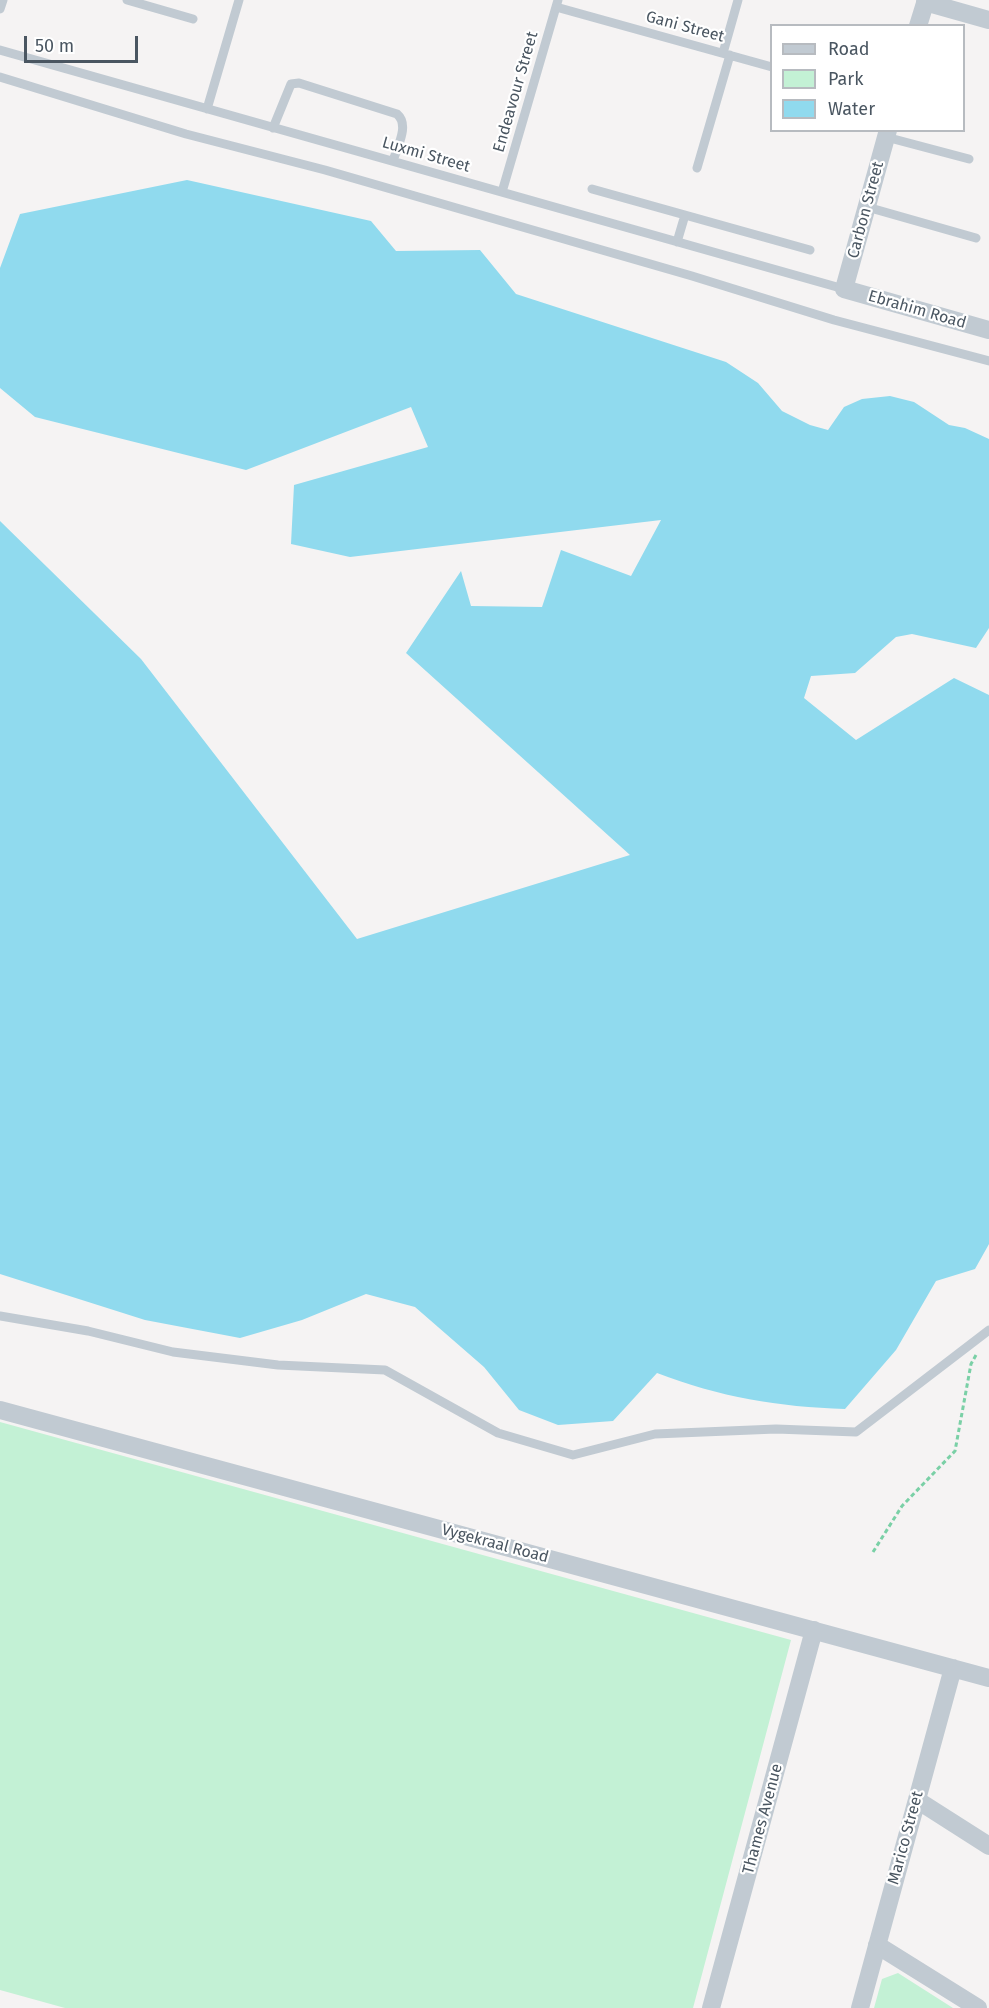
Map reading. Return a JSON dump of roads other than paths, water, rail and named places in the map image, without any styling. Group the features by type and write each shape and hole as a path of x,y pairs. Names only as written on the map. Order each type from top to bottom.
{"street":[{"path":"919,24 926,1 989,20"},
{"name":"Carbon Street","path":"844,289 887,134"},
{"name":"Ebrahim Road","path":"844,289 989,330"},
{"name":"Vygekraal Road","path":"0,1410 989,1678"},
{"name":"Thames Avenue","path":"711,2008 814,1630"},
{"name":"Marico Street","path":"860,2008 953,1668"},
{"path":"916,1800 989,1846"},
{"path":"877,1945 978,2008"}],"lane":[{"path":"0,9 3,0"},
{"path":"127,0 193,19"},
{"path":"207,109 239,0"},
{"path":"697,168 727,54 738,0"},
{"name":"Gani Street","path":"557,4 770,67"},
{"name":"Endeavour Street","path":"502,192 557,4"},
{"name":"Luxmi Street","path":"0,50 844,289"},
{"path":"0,77 186,134 325,170 692,276 834,320 989,361"},
{"path":"273,128 291,84 299,82 397,114 402,122 402,132 393,161"},
{"path":"887,134 969,159"},
{"path":"592,189 810,250"},
{"path":"867,207 976,238"},
{"path":"677,242 685,215"},
{"path":"0,1316 88,1331 173,1352 278,1365 385,1370 498,1433 573,1455 655,1434 776,1430 856,1432 989,1330"}],"water":[{"path":"187,180 371,221 396,251 480,250 516,294 726,362 758,383 782,411 810,425 828,430 844,407 862,399 890,396 914,402 949,425 965,428 989,439 989,628 976,648 912,634 896,637 855,673 811,676 804,698 856,740 954,678 989,695 989,1244 975,1269 936,1281 896,1350 845,1409 796,1406 750,1399 703,1388 657,1373 613,1421 558,1425 519,1410 484,1367 415,1307 366,1294 302,1320 240,1338 145,1320 0,1274 0,521 141,659 357,939 630,855 406,653 461,571 471,606 542,607 561,550 631,576 661,520 350,557 291,544 294,485 428,447 411,407 246,470 35,417 0,388 0,268 20,214"}]}
